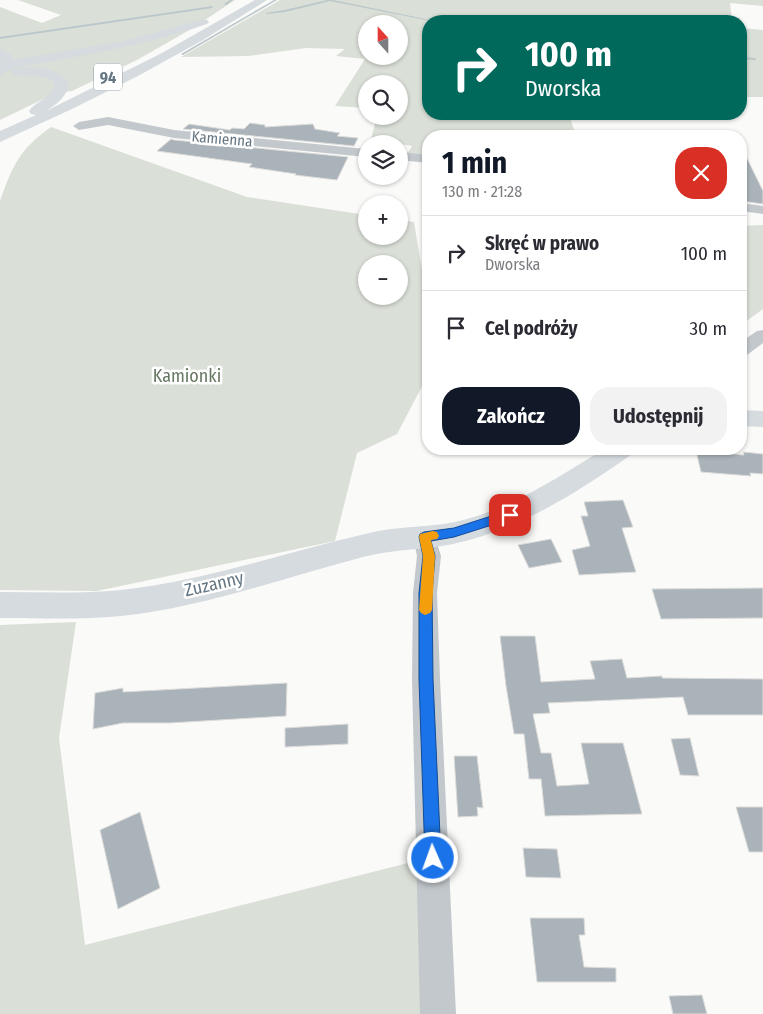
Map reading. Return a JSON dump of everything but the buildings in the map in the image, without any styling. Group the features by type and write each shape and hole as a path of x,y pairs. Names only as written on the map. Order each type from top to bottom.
{"main road":[{"name":"94","path":"0,127 141,61 247,0"},
{"name":"94","path":"1,144 15,138 53,113 177,52 262,0"},
{"path":"3,69 144,40 181,30 221,15"},
{"path":"0,53 7,58 3,69"},
{"path":"3,69 41,73 60,80 62,84 61,90 36,111"},
{"path":"747,418 763,419"},
{"name":"Zuzanny","path":"0,605 87,606 151,598 205,587 374,542 454,533 510,515 541,501 613,455"}],"street":[{"name":"Kamienna","path":"78,126 108,121 174,134 358,152"},
{"path":"408,157 422,158"},
{"path":"747,208 763,210"},
{"path":"747,347 763,335"},
{"path":"424,537 429,556 425,593 426,679 438,1014"}],"green space":[{"path":"18,0 235,0 193,28 137,60 72,91 56,93 0,120 0,7 42,23 61,15"},
{"path":"280,0 763,0 763,6 730,3 731,15 422,15 422,120 571,120 574,130 422,130 422,155 408,154 412,146 408,145 408,135 372,135 375,125 408,125 408,75 358,75 358,107 335,106 361,65 408,65 408,15 358,15 358,58 336,56 345,49 306,48 248,56 181,57"},
{"path":"747,29 763,30 763,97 747,97"},
{"name":"Kamionki","path":"51,127 247,197 358,214 358,245 408,245 408,221 414,222 422,270 422,386 397,434 357,453 335,541 97,591 0,590 0,201 13,168 24,151"},
{"path":"763,225 763,309 747,321 747,226"},
{"path":"76,622 59,738 85,945 420,860 421,1014 0,1014 0,625"}],"waterway":[{"path":"225,4 232,0"},
{"path":"182,54 276,0"},
{"path":"267,13 285,11 330,0"},
{"path":"330,0 422,19"},
{"path":"0,38 212,7"},
{"path":"747,58 755,59"}],"slow traffic":[{"path":"425,610 429,556 424,537 433,536"}],"route":[{"path":"433,858 426,679 425,593 429,556 424,537 454,533 510,515"}]}
